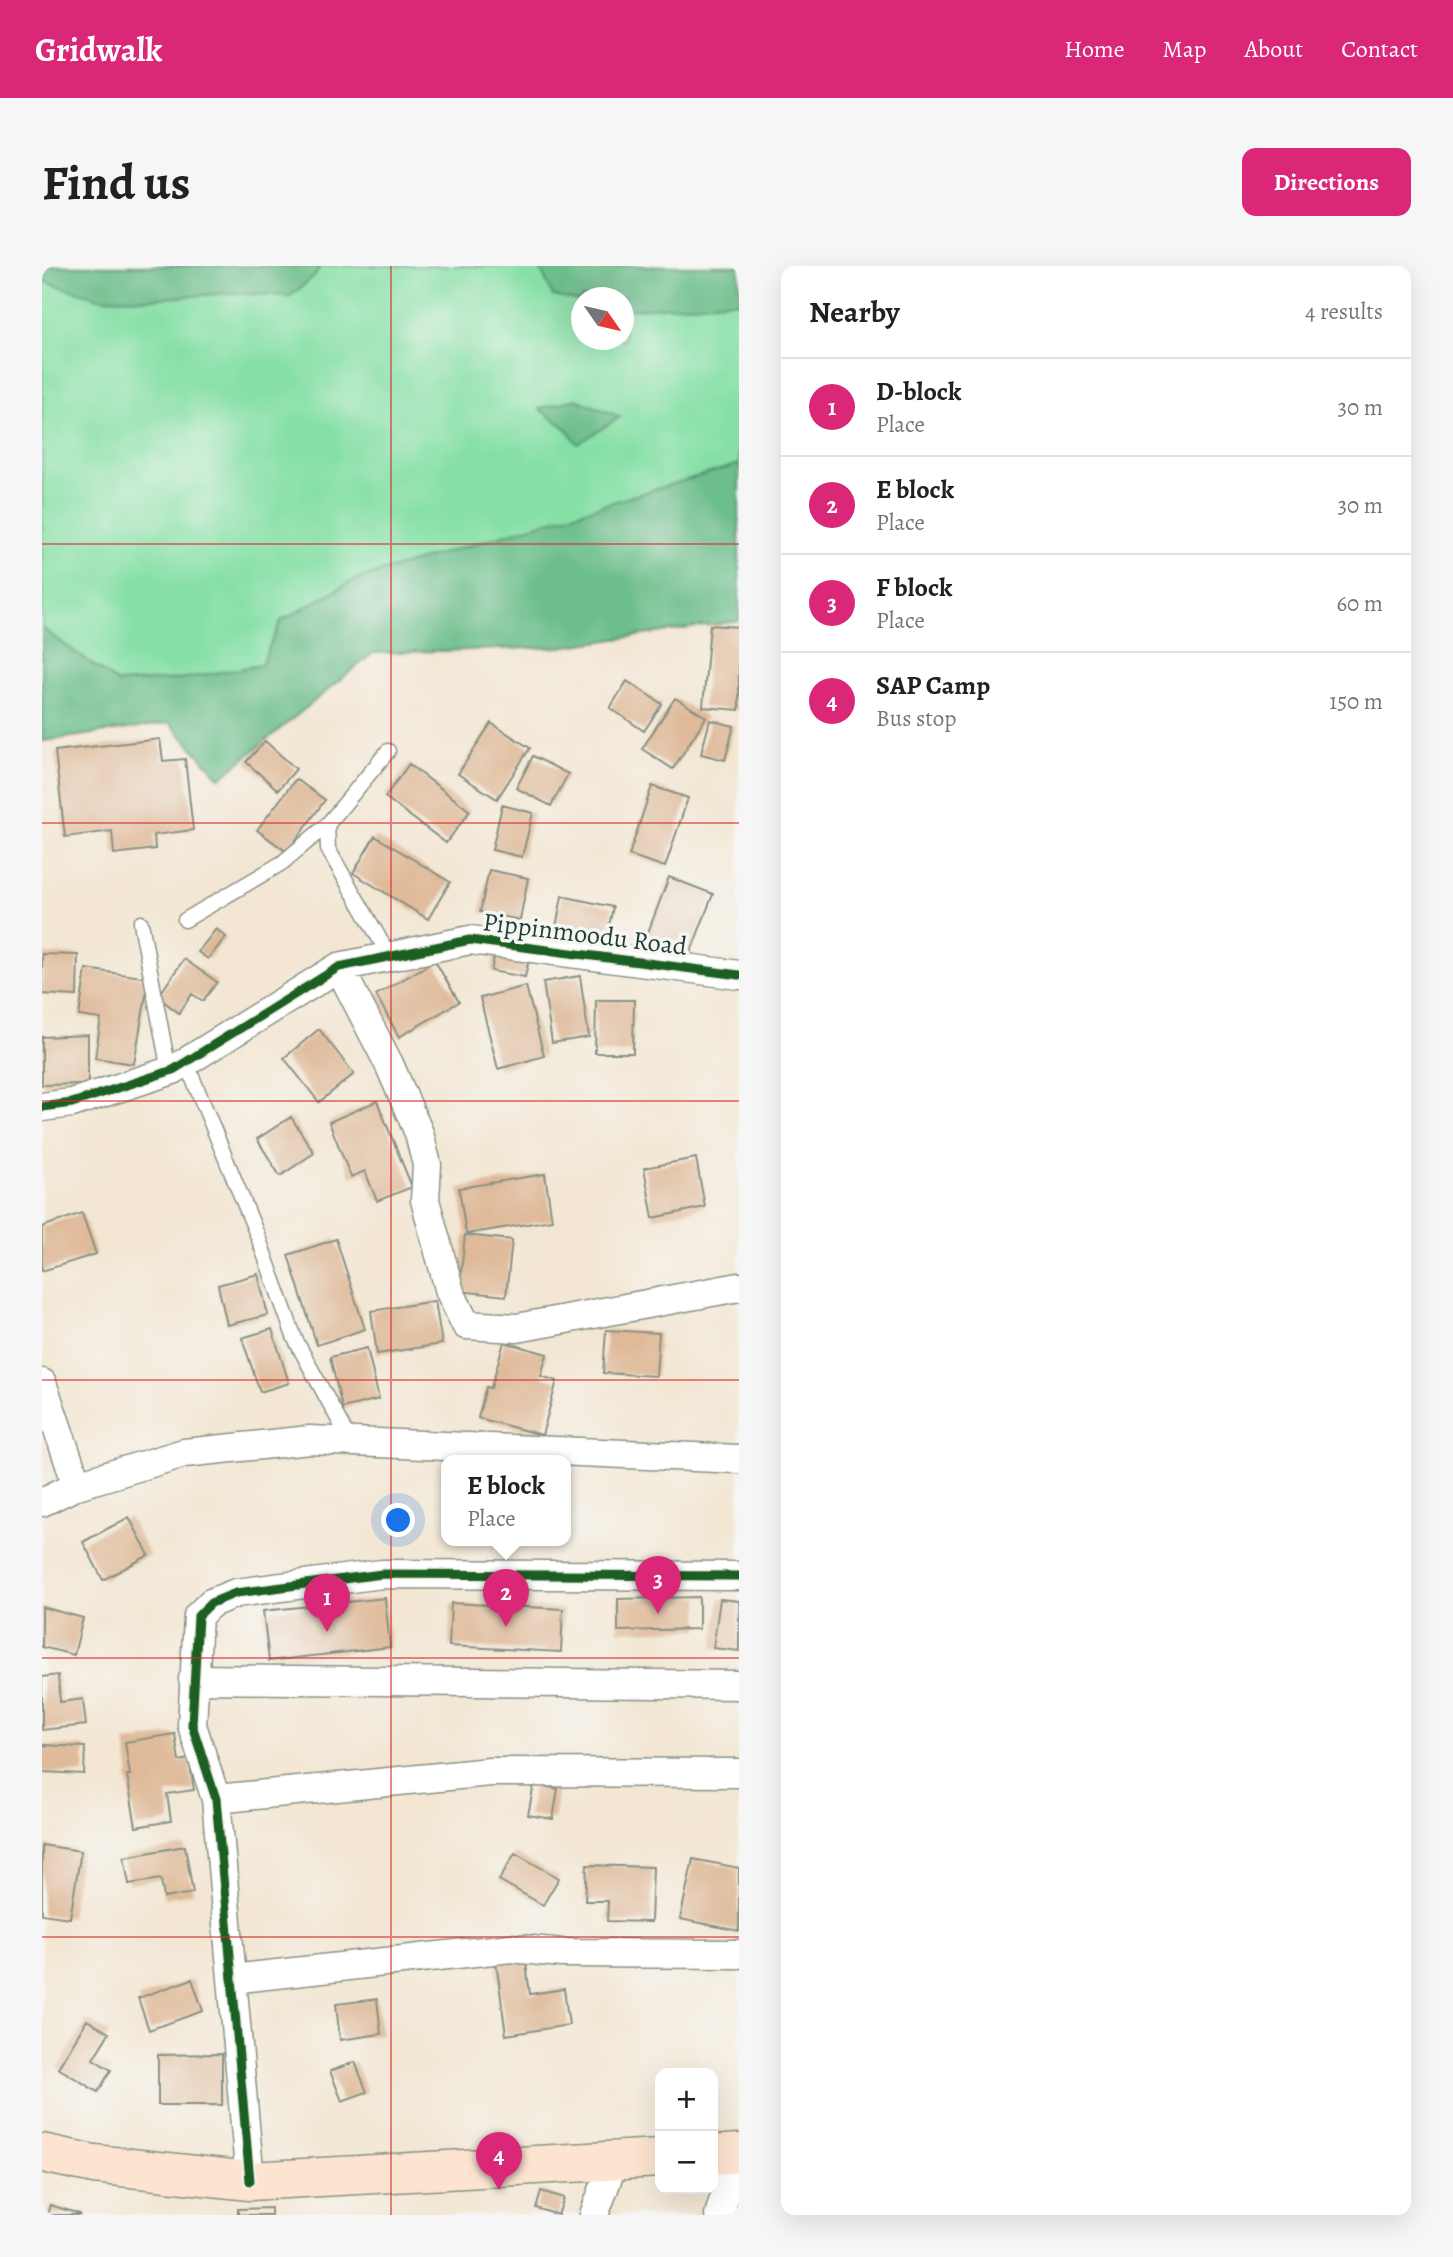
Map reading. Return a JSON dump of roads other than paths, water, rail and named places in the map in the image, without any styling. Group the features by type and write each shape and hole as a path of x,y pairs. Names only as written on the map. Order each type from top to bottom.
{"street":[{"name":"Pippinmoodu Road","path":"42,1107 72,1103 177,1066 339,967 470,940 739,975"},
{"path":"339,967 389,1064 419,1133 427,1166 425,1200 450,1292 466,1325 517,1328 739,1287"},
{"path":"42,1383 77,1485"},
{"path":"42,1502 77,1485 184,1453 310,1440 739,1459"},
{"path":"250,2181 216,1799 192,1725 198,1616 211,1603 236,1593 382,1574 739,1576"},
{"path":"193,1679 739,1685"},
{"path":"216,1799 490,1772 739,1773"},
{"path":"232,1979 511,1948 562,1953 739,1954"},
{"path":"42,2153 94,2164 250,2181 655,2158"},
{"path":"718,2155 739,2153 719,2215"},
{"path":"594,2215 614,2161"}],"lane":[{"path":"186,920 282,863 327,825 388,751"},
{"path":"327,825 328,849 390,957"},
{"path":"141,923 177,1066 258,1237 295,1339 351,1441"}],"place":[{"name":"F block","path":"658,1614"},
{"name":"E block","path":"506,1627"},
{"name":"D-block","path":"327,1632"},
{"name":"SAP Camp","path":"499,2190"}]}
